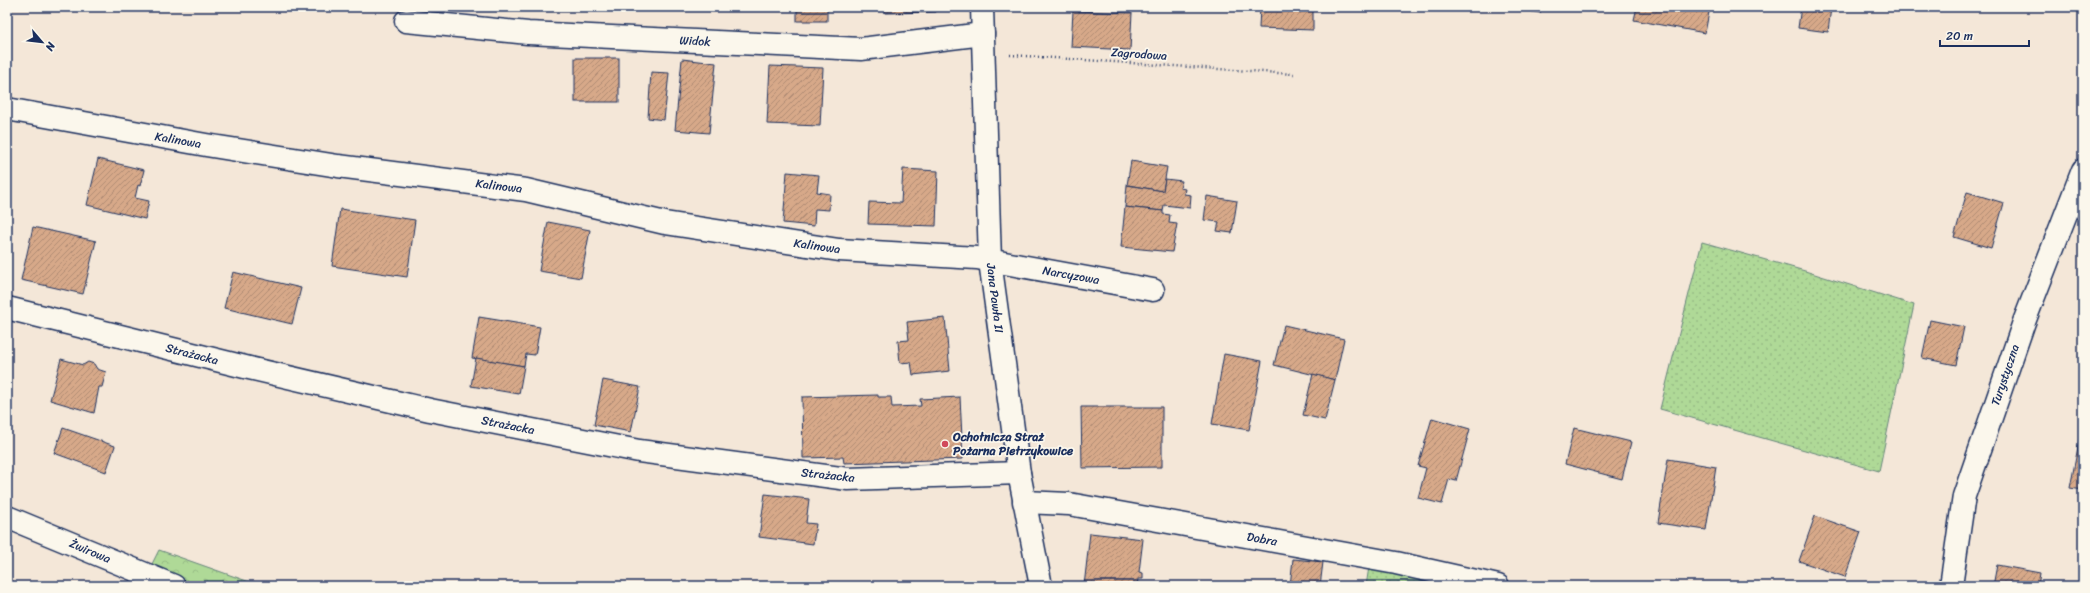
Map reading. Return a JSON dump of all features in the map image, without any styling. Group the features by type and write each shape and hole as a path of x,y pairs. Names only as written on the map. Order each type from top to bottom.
{"street":[{"name":"Jana Pawła II","path":"982,7 990,261 1019,473 1042,586"},
{"name":"Widok","path":"406,21 528,33 861,48 983,44"},
{"name":"Kalinowa","path":"7,109 206,145 338,166 526,190 672,224 839,250 977,258 990,261"},
{"name":"Turystyczna","path":"1951,586 1964,496 2024,322 2083,170"},
{"name":"Narcyzowa","path":"990,261 1153,290"},
{"name":"Strażacka","path":"7,308 245,367 430,410 639,451 848,479 1019,473"},
{"name":"Dobra","path":"1024,502 1069,504 1396,563 1498,586"},
{"name":"Żwirowa","path":"7,517 174,586"}],"path":[{"name":"Zagrodowa","path":"983,44 1294,74"}],"green space":[{"path":"1702,242 1805,271 1914,305 1879,471 1660,409"},
{"path":"159,550 261,586 194,586 151,566"},
{"path":"1369,567 1451,586 1366,586"}],"building":[{"path":"489,7 519,7 519,10"},
{"path":"797,7 827,7 827,21 797,21"},
{"path":"885,7 936,7 936,12 885,13"},
{"path":"1260,7 1313,7 1313,30 1259,28"},
{"path":"1505,7 1541,7 1540,13"},
{"path":"1637,7 1710,7 1705,33 1634,20"},
{"path":"1801,7 1831,7 1828,32 1798,28"},
{"path":"1073,11 1132,13 1130,50 1071,47"},
{"path":"575,58 619,58 619,102 575,102"},
{"path":"682,59 716,63 709,133 675,130"},
{"path":"770,66 823,68 820,126 767,124"},
{"path":"651,72 669,73 664,120 648,118"},
{"path":"98,159 144,170 135,198 149,201 145,219 87,205"},
{"path":"1131,161 1167,167 1163,191 1127,185"},
{"path":"903,169 938,171 936,226 868,224 869,202 901,203"},
{"path":"787,172 819,175 817,192 830,194 829,210 815,209 814,226 783,223"},
{"path":"1165,179 1182,181 1180,188 1185,189 1184,194 1191,195 1190,208 1164,205 1163,211 1125,207 1127,185 1163,191"},
{"path":"1967,192 2004,203 1991,248 1954,237"},
{"path":"1207,196 1237,201 1232,233 1217,231 1219,222 1204,220"},
{"path":"1125,207 1163,211 1163,214 1170,215 1169,223 1177,224 1172,252 1121,247"},
{"path":"340,209 415,220 407,277 332,266"},
{"path":"548,222 590,230 581,278 539,271"},
{"path":"33,227 96,241 83,294 21,280"},
{"path":"233,272 301,288 292,324 224,308"},
{"path":"479,317 540,327 535,355 526,354 524,366 472,358"},
{"path":"945,318 950,371 913,375 911,362 900,363 898,341 909,340 907,322"},
{"path":"1930,320 1964,327 1956,365 1922,358"},
{"path":"1284,325 1344,339 1335,380 1274,365"},
{"path":"1224,354 1262,361 1249,430 1212,424"},
{"path":"476,358 524,366 519,394 471,386"},
{"path":"61,359 83,365 88,362 94,364 97,369 106,372 102,387 99,387 94,413 50,400"},
{"path":"1313,374 1335,380 1325,420 1303,415"},
{"path":"603,380 640,387 631,432 594,425"},
{"path":"878,395 878,397 891,397 892,407 921,406 920,399 960,397 963,459 844,463 843,457 803,458 802,397"},
{"path":"1081,407 1162,407 1162,467 1082,468"},
{"path":"1432,418 1470,429 1456,481 1449,479 1442,504 1418,498 1426,468 1418,466"},
{"path":"2083,421 2083,490 2070,488"},
{"path":"63,428 115,446 106,472 54,453"},
{"path":"1574,428 1631,442 1622,479 1565,464"},
{"path":"1668,459 1716,467 1706,530 1658,523"},
{"path":"765,494 809,499 806,523 816,524 813,544 759,537"},
{"path":"1815,516 1861,532 1845,577 1799,561"},
{"path":"1090,533 1143,539 1139,572 1143,573 1143,579 1138,579 1137,586 1084,586"},
{"path":"1293,559 1323,562 1320,586 1290,586"},
{"path":"1997,565 2040,573 2038,586 1993,586"}],"place":[{"name":"Ochotnicza Straż Pożarna Pietrzykowice","path":"945,444"}]}
